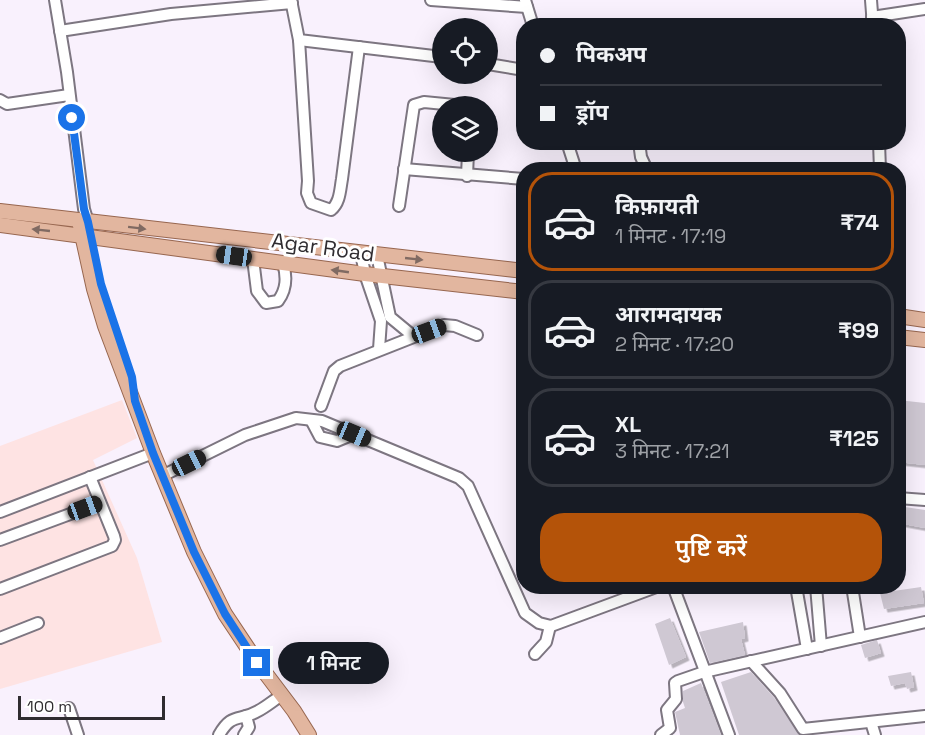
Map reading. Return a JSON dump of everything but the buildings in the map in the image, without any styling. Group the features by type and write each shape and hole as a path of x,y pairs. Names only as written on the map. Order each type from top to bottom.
{"main road":[{"path":"0,211 85,225 198,235 516,270"},
{"path":"0,225 85,225"},
{"path":"85,225 94,289 105,326 162,476 194,552 225,614 309,735"},
{"name":"Agar Road","path":"85,225 196,251 380,276 516,291"},
{"path":"196,251 198,235"},
{"path":"906,317 925,320"},
{"path":"906,338 925,340"}],"street":[{"path":"55,0 85,225"},
{"path":"431,0 526,4"},
{"path":"871,0 872,18"},
{"path":"60,32 171,14 292,1 299,40 307,194 311,203 331,210 338,201 342,179 359,47"},
{"path":"885,18 925,9"},
{"path":"299,40 432,56"},
{"path":"498,65 516,68"},
{"path":"0,100 7,104 69,95"},
{"path":"399,206 414,105 432,103"},
{"path":"466,176 467,162"},
{"path":"404,169 516,179"},
{"path":"361,253 365,274 385,319 413,336"},
{"path":"377,255 385,319 379,349"},
{"path":"253,259 257,291 266,303 278,301 285,288 286,274 283,263"},
{"path":"321,406 337,368 379,349 444,325 455,326 477,335"},
{"path":"162,476 245,435 272,425 296,418 322,420 459,478 468,486 516,593"},
{"path":"312,420 320,437 337,441 354,434"},
{"path":"0,512 153,453"},
{"path":"0,589 112,546 114,536 90,477"},
{"path":"906,499 925,500"},
{"path":"0,540 100,503"},
{"path":"516,594 525,613 539,623 550,626 636,594"},
{"path":"676,594 729,735"},
{"path":"797,594 807,649"},
{"path":"817,594 821,646"},
{"path":"853,594 860,637"},
{"path":"661,735 670,728 667,710 676,699 675,683 704,672 925,622"},
{"path":"0,638 38,623"},
{"path":"535,654 546,642 550,626"},
{"path":"751,662 780,693 805,732 925,716"},
{"path":"219,735 228,722 234,718 258,711 282,695"},
{"path":"69,708 78,735"},
{"path":"244,735 249,727 246,716"},
{"path":"871,722 875,735"}],"shaded area":[{"path":"122,400 137,438 93,460 137,558 162,642 0,689 0,446"}],"route":[{"path":"72,118 84,209 90,236 101,284 132,377 135,401 153,453 194,552 225,614 257,663"}]}
